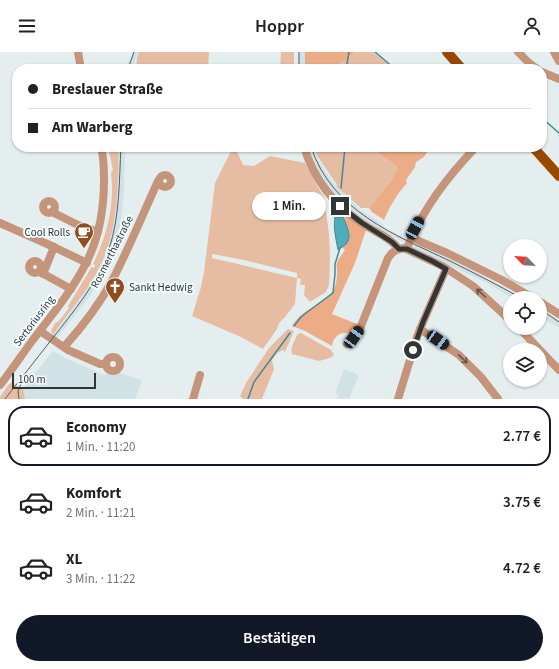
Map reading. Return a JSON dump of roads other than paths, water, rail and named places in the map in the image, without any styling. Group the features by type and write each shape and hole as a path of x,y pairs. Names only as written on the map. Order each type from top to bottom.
{"main road":[{"path":"447,52 458,64"},
{"path":"537,152 559,176"}],"street":[{"path":"78,52 80,64"},
{"path":"518,52 530,64"},
{"path":"554,52 559,61"},
{"path":"547,74 559,79"},
{"name":"Sertoriusring","path":"0,385 71,289 87,262 98,232 102,215 104,197 102,152"},
{"path":"306,152 311,167 332,198 351,215 403,249 432,261 473,286 503,314"},
{"path":"347,344 359,330 388,258 393,252 403,249 412,237 420,220 441,187 471,152"},
{"name":"Rosmerthastraße","path":"64,347 76,334 112,281 158,181"},
{"path":"52,212 78,225 98,232"},
{"path":"0,223 87,262"},
{"path":"412,237 502,280 521,291"},
{"name":"Sertoriusring","path":"54,247 41,273 71,289"},
{"path":"398,399 420,328 446,269"},
{"path":"547,306 559,314"},
{"path":"420,328 459,355 481,377 498,399"},
{"path":"40,331 64,347 100,364 106,364"},
{"path":"526,335 559,370"},
{"path":"193,399 200,375"}],"water":[{"path":"335,217 343,217 349,234 348,241 338,250 334,221"}],"waterway":[{"path":"347,64 349,52"},
{"path":"375,52 389,64"},
{"path":"547,122 559,133"},
{"path":"341,188 345,152"},
{"path":"339,213 339,218"},
{"path":"294,326 301,317 333,293 335,264 340,248"},
{"path":"248,399 254,382 290,333"}],"tram line":[{"path":"130,64 134,52"},
{"path":"299,52 299,64"},
{"path":"5,399 76,308 92,285 104,262 113,237 117,211 121,152"},
{"path":"313,152 321,169 334,188 350,204 368,218 408,241 508,291"},
{"path":"547,314 559,322"},
{"path":"19,399 18,391 22,382"}],"place":[{"name":"Cool Rolls","path":"84,249"},
{"name":"Sankt Hedwig","path":"115,304"}]}
